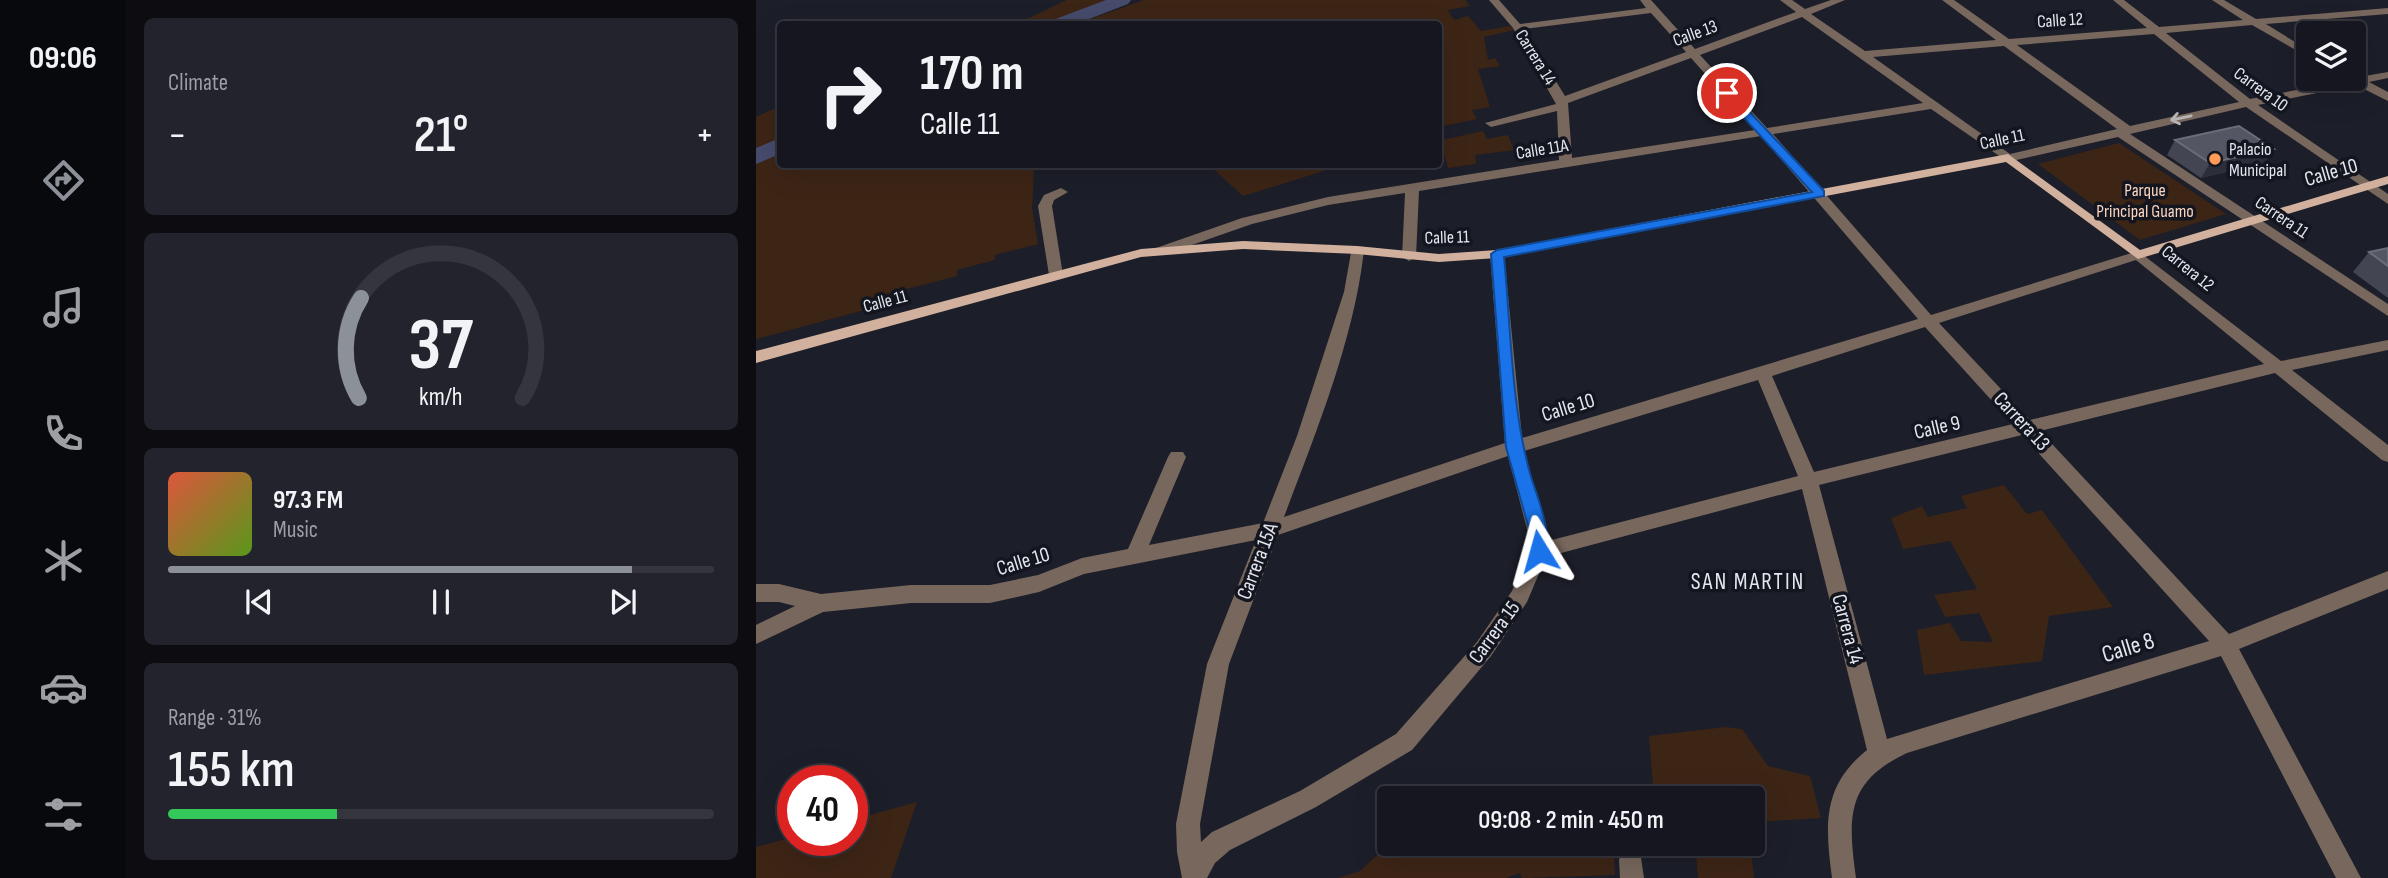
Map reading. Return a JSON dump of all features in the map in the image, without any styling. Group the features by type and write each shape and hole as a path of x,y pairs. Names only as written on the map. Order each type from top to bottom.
{"main road":[{"name":"Calle 11","path":"756,356 1118,257 1243,245 1357,250 1409,257 1497,254 2008,158"},
{"name":"Carrera 12","path":"2008,158 2138,255"},
{"name":"Calle 10","path":"2138,255 2388,180"}],"street":[{"name":"Carrera 14","path":"1494,0 1517,27 1562,104 1566,163"},
{"name":"Carrera 12","path":"1785,0 2008,158"},
{"name":"Calle 13","path":"1491,123 1562,104 1691,53 1840,0"},
{"name":"Carrera 11","path":"1947,0 2123,131 2388,311"},
{"name":"Carrera 10","path":"2118,0 2248,103 2388,200"},
{"path":"2217,0 2296,47"},
{"path":"1517,27 1649,5"},
{"name":"Carrera 13","path":"1649,5 1820,194 1928,321 2226,645 2349,878"},
{"name":"Calle 12","path":"1861,55 2003,41 2388,11"},
{"name":"Calle 11","path":"2366,78 2388,75"},
{"path":"2366,85 2388,97"},
{"name":"Calle 11","path":"2008,158 2304,91"},
{"name":"Calle 11A","path":"1161,251 1289,209 1934,105"},
{"path":"1409,257 1412,188"},
{"path":"1056,275 1045,206 1049,198 1061,192"},
{"name":"Carrera 15A","path":"1194,876 1189,852 1188,824 1217,664 1306,436 1352,292 1357,250"},
{"path":"1497,254 1514,447 1537,529 1539,551"},
{"name":"Carrera 12","path":"2138,255 2388,455"},
{"name":"Calle 10","path":"756,635 821,603 911,594 990,594 1039,583 1082,566 1268,530 1514,447 1763,373 2138,255"},
{"name":"Calle 9","path":"1539,551 1809,480 2277,367 2388,345"},
{"name":"Carrera 14","path":"1763,373 1809,480 1880,754"},
{"path":"1135,556 1177,457"},
{"name":"Carrera 15","path":"1194,876 1206,854 1221,841 1308,799 1404,741 1484,649 1520,596 1539,551"},
{"name":"Calle 8","path":"1880,754 1904,743 2226,645 2388,580"},
{"path":"756,593 779,593 821,603"},
{"path":"1844,878 1838,828 1841,804 1857,773 1880,754"}],"green space":[{"path":"1067,0 1108,0 1055,21 1014,21 1029,18"},
{"path":"1144,0 1465,0 1470,6 1448,10 1454,20 1468,16 1481,31 1510,26 1514,30 1484,37 1488,60 1495,58 1500,66 1478,69 1490,107 1472,110 1477,119 1442,126 1442,21 1084,21"},
{"path":"777,107 777,142 756,152 756,117"},
{"path":"1483,131 1487,139 1508,135 1514,150 1475,155 1476,164 1448,168 1442,140"},
{"name":"Parque Principal Guamo","path":"2119,143 2226,214 2140,240 2038,164"},
{"path":"777,152 777,168 1044,168 1034,171 1032,208 1038,244 995,255 995,260 957,270 957,276 872,298 872,308 756,339 756,162"},
{"path":"1212,168 1333,168 1243,196"},
{"path":"2004,485 2027,514 2042,510 2113,607 2049,616 2042,661 1924,675 1917,630 1950,623 1961,641 1993,642 1979,613 1945,617 1934,595 1977,589 1950,541 1903,549 1891,518 1922,506 1928,517 1967,508 1961,496"},
{"path":"1726,727 1742,729 1768,766 1810,776 1821,818 1765,821 1765,786 1653,786 1649,736"},
{"path":"917,802 891,878 756,878 756,847 777,841 777,856 868,856 868,816"},
{"path":"1377,855 1634,856 1614,857 1615,875 1522,878 1520,873 1506,878 1338,878 1360,871"},
{"path":"1696,856 1751,856 1754,878 1698,878"}],"building":[{"path":"2239,126 2274,149 2210,163 2175,140"},
{"path":"2388,248 2388,266 2369,252"}],"waterway":[{"path":"1068,21 1122,0"},
{"path":"756,157 777,146"}],"place":[{"name":"Palacio Municipal","path":"2215,159"}],"district":[{"name":"SAN MARTIN","path":"1748,581"}],"route":[{"path":"1539,551 1537,529 1514,447 1497,254 1820,194 1727,93"}]}
